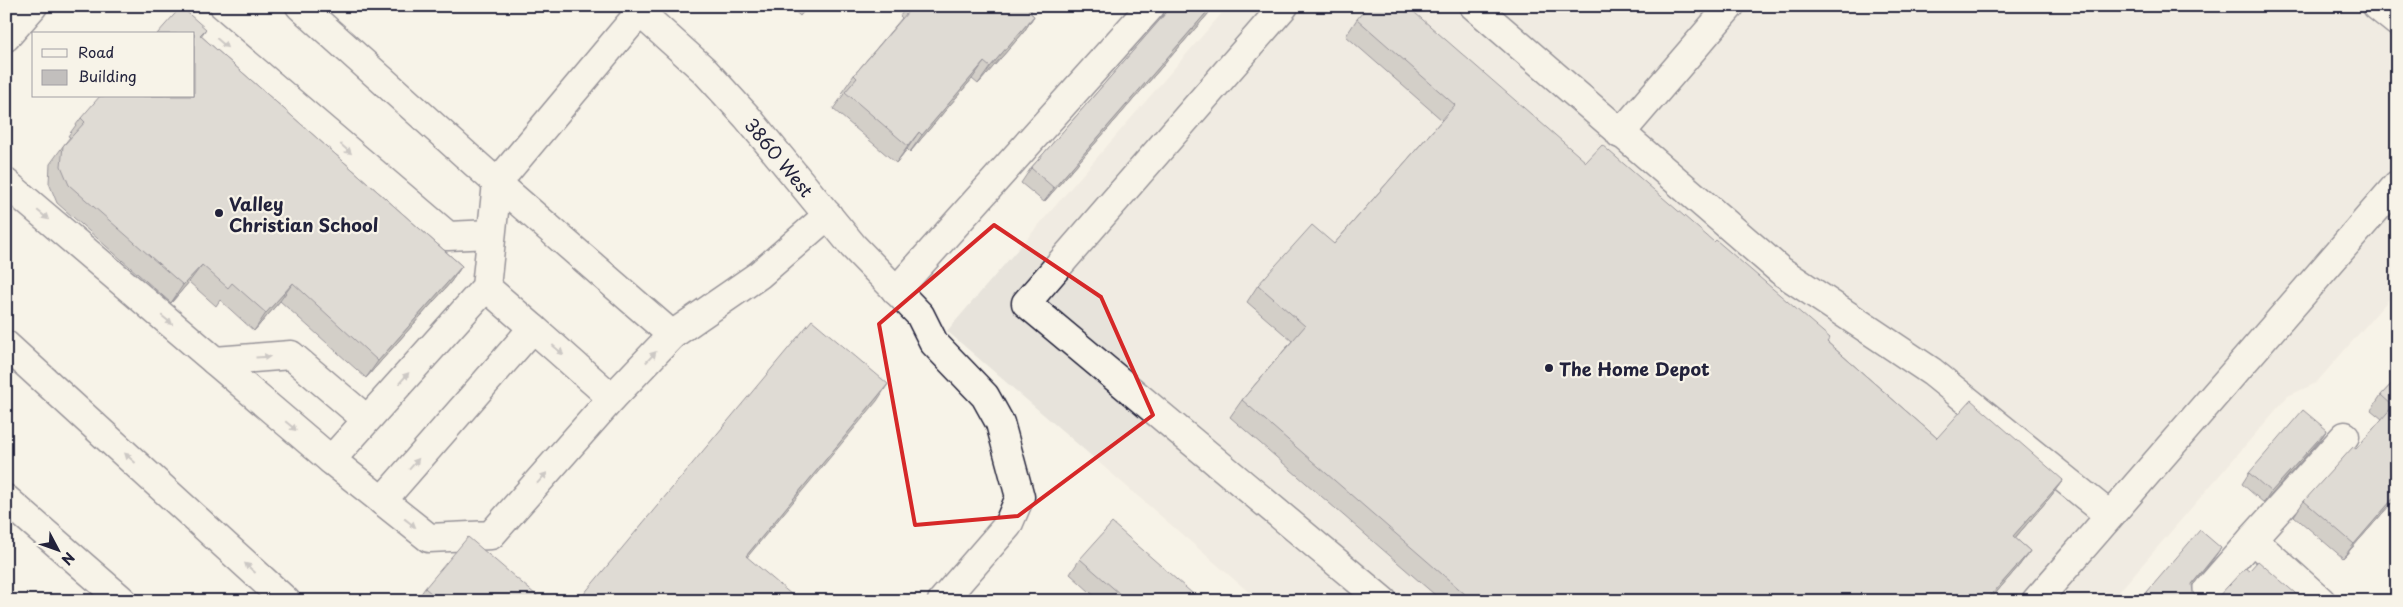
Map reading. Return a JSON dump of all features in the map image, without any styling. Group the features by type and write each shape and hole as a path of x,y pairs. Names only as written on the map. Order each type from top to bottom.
{"main road":[{"path":"6,37 33,6"},
{"path":"192,6 200,24 448,236 492,234"},
{"path":"300,6 497,183 672,335"},
{"path":"896,291 1151,6"},
{"path":"1284,6 1026,303 1383,601"},
{"path":"1474,6 1781,271 1932,372 2109,516"},
{"path":"1620,134 1730,6"},
{"path":"2377,6 2397,22"},
{"path":"331,460 486,287 497,183 637,9"},
{"name":"3860 West","path":"637,9 724,90 853,246 920,315 934,343 985,396 1000,423 1020,497 1008,524 942,601"},
{"path":"6,183 331,460 429,538 491,534 612,398 672,335 759,274 828,215"},
{"path":"2036,601 2397,184"},
{"path":"486,287 612,398"},
{"path":"382,501 533,328"},
{"path":"6,344 286,601"},
{"path":"215,361 291,355 366,420"},
{"path":"2198,601 2345,436"},
{"path":"6,499 123,601"},
{"path":"2252,539 2321,601"}],"highlighted area":[{"path":"994,225 1101,297 1153,415 1018,516 915,525 879,324"}],"shaded area":[{"path":"1228,6 2397,6 2397,290 2316,383 2288,396 2111,601 1259,601 947,331"}],"building":[{"path":"913,6 1032,6 1028,11 1034,16 990,67 984,62 922,135 919,132 908,146 845,92 857,78 854,75"},
{"path":"1172,6 1212,6 1054,188 1031,168"},
{"name":"The Home Depot","path":"1368,6 1407,6 1586,162 1602,145 1714,242 1716,240 1830,338 1827,342 1937,438 1971,400 2063,480 2013,536 2030,551 1986,601 1473,601 1242,400 1305,326 1258,285 1312,225 1334,244 1455,105 1357,19"},
{"name":"Valley Christian School","path":"181,7 206,29 200,35 462,266 378,361 293,283 266,313 232,283 228,288 202,265 183,285 69,185 61,166 63,146 85,122 81,118 98,98 195,98 195,32 159,32"},
{"path":"812,320 888,384 746,556 799,601 578,601"},
{"path":"2397,378 2397,494 2354,544 2304,501 2353,447 2356,449 2393,406 2381,395"},
{"path":"2303,410 2327,430 2271,492 2249,473"},
{"path":"1112,523 1201,601 1128,601 1080,559"},
{"path":"2200,530 2221,548 2192,584 2193,593 2201,601 2157,601 2147,592"},
{"path":"468,537 543,601 440,601 425,588"},
{"path":"2258,561 2303,601 2214,601 2245,568 2249,571"}],"place":[{"name":"Valley Christian School","path":"219,213"},
{"name":"The Home Depot","path":"1549,368"}]}
